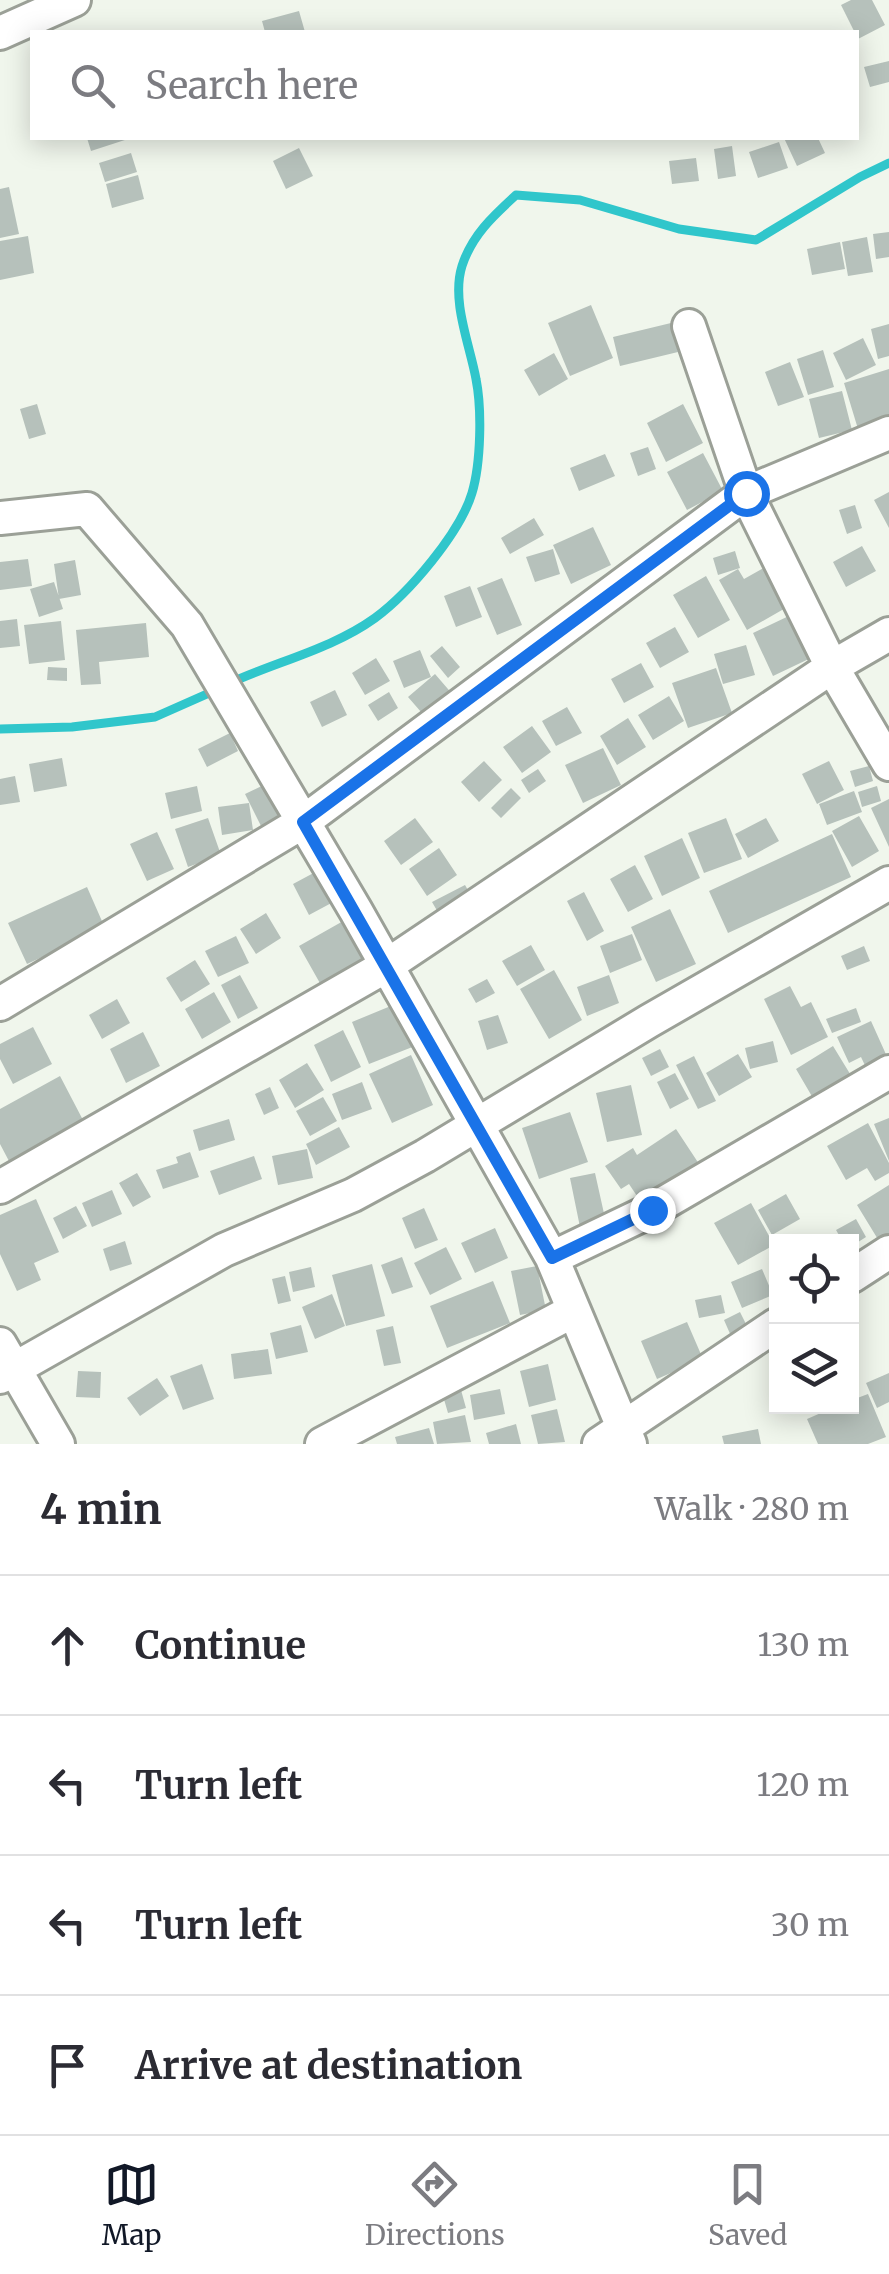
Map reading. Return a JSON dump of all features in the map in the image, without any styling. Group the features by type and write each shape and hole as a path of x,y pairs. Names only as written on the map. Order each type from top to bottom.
{"street":[{"path":"0,33 74,0"},
{"path":"689,326 746,493 832,667 889,764"},
{"path":"0,1004 303,822 746,493 889,434"},
{"path":"0,518 87,509 187,625 552,1258 617,1439 676,1390 769,1329"},
{"path":"0,1186 386,966 832,667 889,634"},
{"path":"58,1444 5,1363 224,1250 353,1195 889,882"},
{"path":"552,1258 652,1210 889,1072"},
{"path":"859,1271 889,1252"},
{"path":"322,1444 573,1312"}],"building":[{"path":"851,0 872,0 885,25 859,38 859,30 854,30 841,5"},
{"path":"299,11 304,30 264,30 262,21"},
{"path":"889,61 889,82 870,87 864,67"},
{"path":"88,140 125,140 91,151"},
{"path":"785,140 819,140 825,153 797,166"},
{"path":"779,142 788,168 758,178 749,152"},
{"path":"732,146 736,176 718,179 714,149"},
{"path":"299,148 313,176 286,189 273,161"},
{"path":"131,153 137,172 105,182 99,163"},
{"path":"696,158 699,181 672,184 669,161"},
{"path":"138,175 144,199 112,208 106,184"},
{"path":"9,187 19,234 0,238 0,189"},
{"path":"889,232 889,257 876,259 873,234"},
{"path":"28,236 34,273 0,280 0,241"},
{"path":"867,237 873,272 848,276 842,242"},
{"path":"840,242 845,269 812,275 807,249"},
{"path":"591,305 613,358 570,376 548,323"},
{"path":"671,323 678,352 620,366 613,337"},
{"path":"889,324 889,356 878,359 871,329"},
{"path":"863,338 876,365 846,380 833,353"},
{"path":"823,350 834,387 808,395 797,359"},
{"path":"554,353 568,379 539,396 524,370"},
{"path":"790,362 804,397 778,406 765,372"},
{"path":"889,369 889,420 858,429 844,383"},
{"path":"842,391 852,430 819,438 809,399"},
{"path":"37,404 46,434 29,439 20,409"},
{"path":"683,404 703,443 666,462 647,423"},
{"path":"648,447 656,469 638,476 630,453"},
{"path":"703,453 723,491 687,510 667,472"},
{"path":"605,454 615,476 579,491 570,468"},
{"path":"889,492 889,528 874,500"},
{"path":"855,505 862,528 847,534 839,510"},
{"path":"534,518 544,535 510,554 501,538"},
{"path":"593,527 611,565 571,584 553,545"},
{"path":"862,546 876,571 846,587 833,562"},
{"path":"553,549 560,574 535,582 526,557"},
{"path":"735,551 740,568 718,575 713,558"},
{"path":"28,559 32,586 0,590 0,562"},
{"path":"75,560 81,595 59,599 54,564"},
{"path":"767,566 789,606 747,630 719,580 738,569 744,579"},
{"path":"706,576 730,620 698,638 673,595"},
{"path":"502,578 522,625 497,635 477,588"},
{"path":"54,582 63,609 39,617 30,589"},
{"path":"470,586 482,617 456,627 444,596"},
{"path":"793,614 813,657 773,676 753,633"},
{"path":"17,619 20,646 0,648 0,621"},
{"path":"61,621 65,660 29,664 24,625"},
{"path":"146,623 149,657 99,662 101,684 81,685 76,630"},
{"path":"675,627 689,652 660,668 646,643"},
{"path":"746,645 755,675 723,684 714,654"},
{"path":"442,646 460,667 448,678 430,656"},
{"path":"420,650 431,677 404,688 393,661"},
{"path":"376,658 390,681 365,695 352,673"},
{"path":"641,663 654,687 624,703 611,679"},
{"path":"48,667 67,668 67,681 47,680"},
{"path":"716,668 732,713 688,728 672,683"},
{"path":"435,674 454,696 428,720 408,697"},
{"path":"335,690 347,715 322,727 310,702"},
{"path":"389,692 398,708 378,721 368,705"},
{"path":"669,696 684,721 653,740 638,715"},
{"path":"567,707 582,733 556,746 542,721"},
{"path":"628,718 646,747 617,765 600,736"},
{"path":"532,726 551,752 522,773 503,747"},
{"path":"230,733 238,751 207,767 198,749"},
{"path":"603,748 621,785 583,803 565,765"},
{"path":"62,758 67,786 34,792 29,764"},
{"path":"484,761 502,780 479,802 461,782"},
{"path":"829,761 844,790 817,804 802,774"},
{"path":"869,766 873,781 855,787 850,771"},
{"path":"538,769 546,781 529,793 521,780"},
{"path":"15,776 20,802 0,805 0,779"},
{"path":"274,780 294,823 266,836 245,794"},
{"path":"197,786 202,811 171,819 165,793"},
{"path":"877,786 881,801 862,807 858,792"},
{"path":"511,788 521,798 501,818 491,808"},
{"path":"854,791 862,812 827,825 819,804"},
{"path":"889,799 889,847 871,808"},
{"path":"249,803 253,830 222,835 218,807"},
{"path":"859,816 879,851 852,867 832,831"},
{"path":"208,818 221,855 188,867 175,829"},
{"path":"415,818 433,842 401,865 384,841"},
{"path":"726,818 742,859 704,873 688,833"},
{"path":"766,818 779,841 748,858 735,834"},
{"path":"157,832 174,869 147,881 130,844"},
{"path":"832,834 851,877 728,933 709,891"},
{"path":"682,838 700,878 662,896 644,856"},
{"path":"439,848 457,875 427,896 409,869"},
{"path":"635,865 653,899 628,912 610,879"},
{"path":"321,869 337,900 309,915 293,884"},
{"path":"465,885 472,897 439,914 432,902"},
{"path":"87,887 105,928 27,964 8,923"},
{"path":"584,892 604,931 587,941 567,901"},
{"path":"670,909 696,964 656,982 631,927"},
{"path":"266,913 281,938 256,954 240,929"},
{"path":"345,920 367,960 321,985 299,946"},
{"path":"632,934 642,960 610,973 600,946"},
{"path":"236,936 249,963 218,977 205,951"},
{"path":"531,945 545,970 517,986 502,961"},
{"path":"864,946 870,961 847,970 841,956"},
{"path":"195,960 210,984 181,1002 166,978"},
{"path":"554,970 582,1020 549,1039 520,989"},
{"path":"240,975 258,1008 238,1019 221,985"},
{"path":"609,975 619,1003 587,1016 577,987"},
{"path":"487,979 495,993 476,1003 468,989"},
{"path":"790,986 801,1007 811,1002 828,1037 791,1055 764,999"},
{"path":"214,992 231,1022 202,1039 185,1009"},
{"path":"117,999 130,1023 102,1039 89,1015"},
{"path":"398,1003 415,1046 369,1064 352,1022"},
{"path":"856,1008 861,1022 832,1033 826,1019"},
{"path":"498,1015 508,1043 487,1050 478,1021"},
{"path":"871,1021 889,1061 870,1076 861,1057 849,1063 837,1037"},
{"path":"33,1027 52,1064 13,1084 0,1059 0,1044"},
{"path":"343,1030 361,1067 331,1082 314,1045"},
{"path":"143,1032 160,1066 126,1083 110,1049"},
{"path":"773,1041 778,1062 750,1069 745,1048"},
{"path":"833,1046 855,1082 817,1105 796,1069"},
{"path":"660,1049 669,1067 651,1076 642,1058"},
{"path":"738,1054 752,1077 719,1096 706,1073"},
{"path":"411,1055 433,1105 392,1123 369,1074"},
{"path":"694,1056 716,1101 698,1109 676,1065"},
{"path":"307,1063 324,1090 295,1108 279,1080"},
{"path":"675,1073 689,1099 670,1109 657,1082"},
{"path":"60,1076 84,1122 10,1163 0,1144 0,1109"},
{"path":"362,1082 372,1109 342,1120 332,1094"},
{"path":"631,1085 642,1135 607,1142 596,1093"},
{"path":"270,1087 279,1108 264,1115 255,1094"},
{"path":"323,1097 337,1121 310,1136 296,1111"},
{"path":"570,1112 588,1162 539,1179 522,1128"},
{"path":"889,1118 889,1161 874,1124"},
{"path":"229,1119 235,1140 199,1151 193,1130"},
{"path":"868,1123 889,1163 889,1173 875,1181 867,1168 846,1180 827,1146"},
{"path":"339,1127 350,1147 316,1165 306,1144"},
{"path":"676,1129 705,1173 647,1211 629,1184 621,1189 605,1166 633,1148 637,1155"},
{"path":"307,1149 313,1178 278,1185 272,1156"},
{"path":"190,1152 199,1177 163,1189 156,1170 178,1163 176,1157"},
{"path":"254,1156 262,1179 219,1195 210,1171"},
{"path":"137,1173 151,1197 133,1207 119,1183"},
{"path":"595,1173 607,1227 581,1232 570,1178"},
{"path":"889,1185 889,1235 879,1241 857,1205"},
{"path":"112,1190 122,1214 92,1227 82,1203"},
{"path":"786,1194 800,1219 771,1234 758,1210"},
{"path":"36,1199 59,1252 34,1263 41,1280 17,1291 0,1254 0,1215"},
{"path":"751,1203 769,1236 769,1248 738,1265 714,1223"},
{"path":"76,1206 87,1226 63,1239 53,1218"},
{"path":"424,1208 438,1240 415,1249 402,1218"},
{"path":"856,1219 866,1237 859,1242 859,1234 838,1234 836,1230"},
{"path":"495,1228 508,1258 475,1273 461,1243"},
{"path":"125,1241 132,1264 110,1271 103,1249"},
{"path":"446,1247 462,1279 430,1295 414,1263"},
{"path":"402,1257 413,1287 392,1294 381,1265"},
{"path":"372,1264 385,1316 346,1326 332,1275"},
{"path":"537,1266 546,1310 520,1315 511,1271"},
{"path":"311,1267 315,1287 293,1292 289,1272"},
{"path":"762,1269 769,1297 742,1308 731,1282"},
{"path":"285,1276 291,1301 278,1304 272,1279"},
{"path":"493,1281 510,1323 447,1348 430,1306"},
{"path":"332,1294 345,1326 315,1339 302,1307"},
{"path":"721,1295 725,1313 699,1318 695,1300"},
{"path":"740,1312 748,1328 731,1336 724,1320"},
{"path":"687,1322 703,1359 657,1379 641,1341"},
{"path":"301,1325 308,1352 276,1359 270,1333"},
{"path":"393,1326 401,1363 384,1366 376,1330"},
{"path":"268,1349 272,1374 234,1379 231,1354"},
{"path":"202,1364 214,1399 183,1410 170,1376"},
{"path":"548,1364 556,1400 529,1407 520,1371"},
{"path":"78,1371 101,1372 100,1398 76,1397"},
{"path":"889,1373 889,1402 877,1408 866,1383"},
{"path":"157,1378 169,1396 140,1416 127,1398"},
{"path":"500,1389 505,1414 474,1420 470,1395"},
{"path":"461,1390 466,1408 448,1413 443,1396"},
{"path":"868,1394 886,1437 868,1444 818,1444 807,1419 819,1414 859,1414 859,1397"},
{"path":"557,1409 565,1442 538,1444 531,1415"},
{"path":"465,1415 471,1442 437,1444 433,1422"},
{"path":"516,1424 521,1444 489,1444 486,1433"},
{"path":"429,1428 434,1444 397,1444 395,1437"},
{"path":"758,1429 761,1444 724,1444 722,1436"}],"waterway":[{"path":"230,683 323,646 375,618 417,578 457,526 472,493 480,436 478,391 460,308 459,280 477,235 516,195 580,200 679,229 756,240 889,163"},
{"path":"0,729 72,727 155,717 216,690"}],"route":[{"path":"652,1210 552,1258 303,822 746,493"}]}
